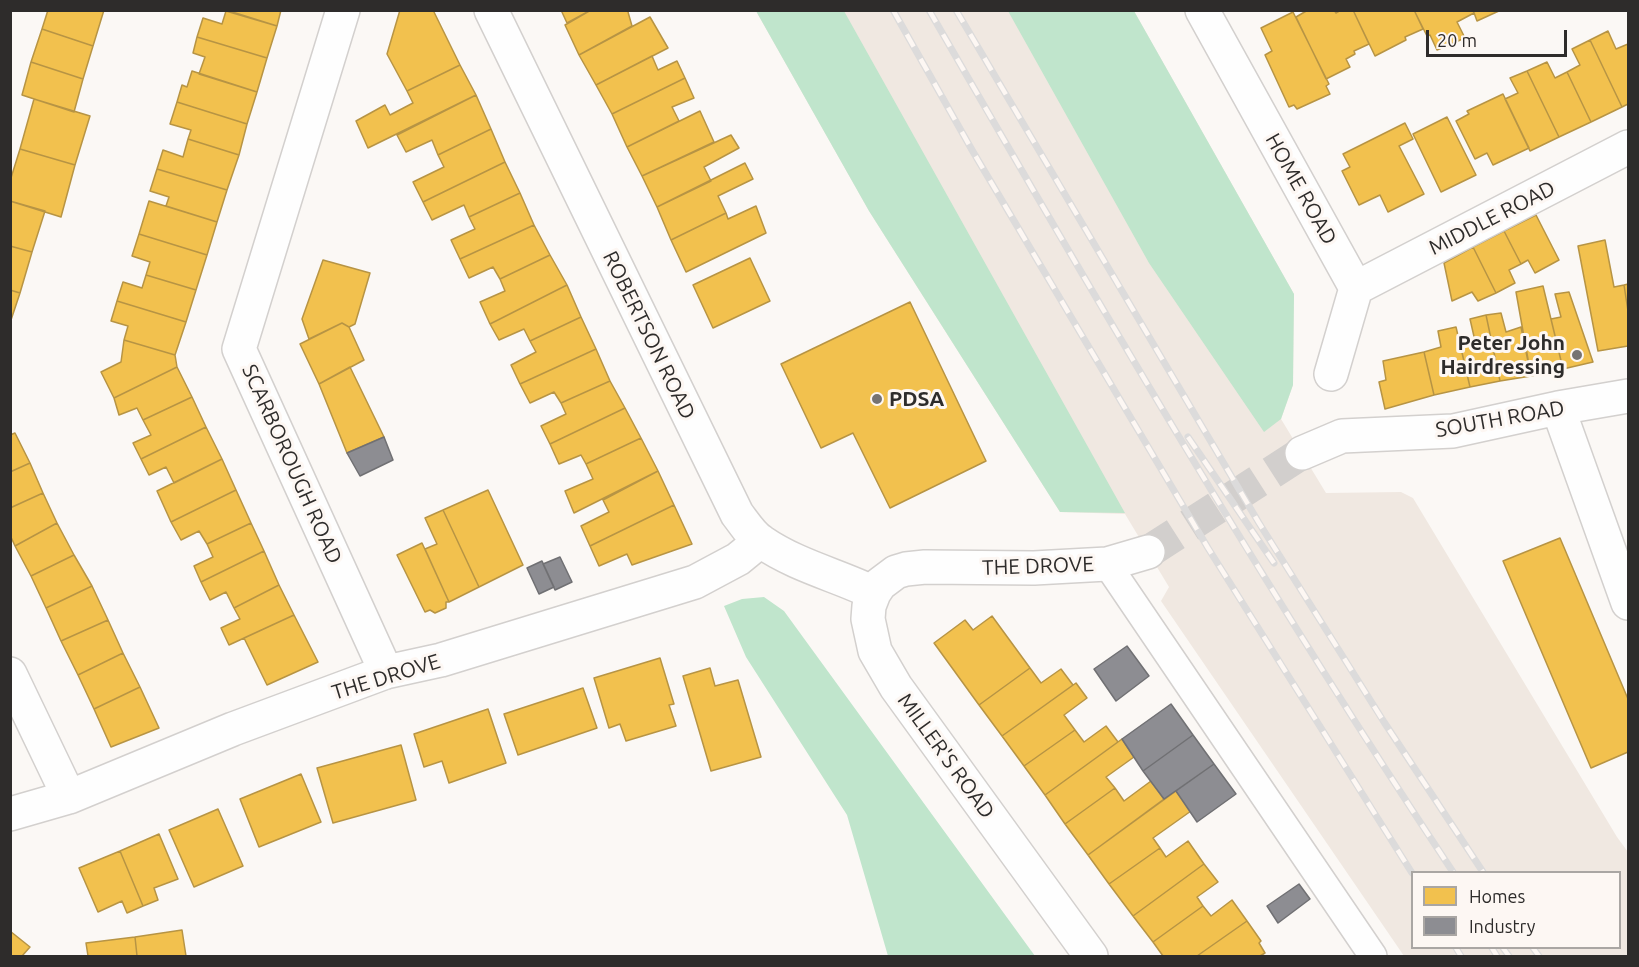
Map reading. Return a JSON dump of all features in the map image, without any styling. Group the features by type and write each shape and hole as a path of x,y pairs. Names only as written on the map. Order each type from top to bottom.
{"street":[{"name":"SCARBOROUGH ROAD","path":"343,10 239,349 386,672"},
{"name":"ROBERTSON ROAD","path":"491,10 737,514 760,541 814,570 854,583 874,593"},
{"name":"HOME ROAD","path":"1202,10 1356,288"},
{"name":"MIDDLE ROAD","path":"1356,288 1629,147"},
{"path":"1331,374 1356,288"},
{"name":"SOUTH ROAD","path":"1302,453 1342,436 1453,431 1558,408 1629,396"},
{"path":"1558,408 1629,603"},
{"name":"THE DROVE","path":"10,814 69,797 233,729 386,672 441,660 695,582 738,559 760,541"},
{"name":"THE DROVE","path":"874,593 896,572 925,567 1034,568 1107,564 1148,552"},
{"name":"MILLER'S ROAD","path":"874,593 868,612 868,627 875,651 896,687 1091,957"},
{"path":"10,674 69,797"}],"lane":[{"path":"1107,564 1373,957"}],"shaded area":[{"path":"756,11 1134,11 1294,294 1293,385 1281,419 1326,493 1401,492 1413,498 1628,852 1628,956 1404,956 1161,601 1169,587 1125,514 1060,512 869,211"}],"green space":[{"path":"756,11 844,11 1125,513 1060,512 869,211"},
{"path":"1008,11 1134,11 1294,294 1293,385 1281,419 1264,432 1149,263"},
{"path":"764,597 784,611 1035,956 888,956 847,815 746,657 724,606 742,599"}],"building: Homes":[{"path":"48,10 104,10 93,46 42,29"},
{"path":"226,10 281,10 277,26"},
{"path":"400,10 433,10 460,65 407,91 387,54"},
{"path":"561,10 591,10 567,23"},
{"path":"591,10 631,10 628,12 632,26 579,55 565,25"},
{"path":"1308,10 1334,10 1336,13 1341,10 1353,10 1369,44 1354,51 1355,54 1346,59 1350,67 1326,79 1296,17"},
{"path":"1353,10 1414,10 1423,29 1405,37 1406,40 1375,56"},
{"path":"1414,10 1473,10 1474,13 1457,22 1465,38 1437,50"},
{"path":"1473,10 1501,10 1477,21"},
{"path":"226,11 277,26 267,58 197,37 203,18 222,24"},
{"path":"1293,12 1329,84 1326,86 1330,94 1297,109 1294,105 1289,107 1265,55 1272,51 1261,28"},
{"path":"650,17 668,48 596,85 579,55"},
{"path":"42,29 93,46 83,79 31,62"},
{"path":"1608,31 1616,49 1628,44 1628,104 1622,107 1590,40"},
{"path":"197,37 267,58 257,92 199,74 205,57 193,53"},
{"path":"1590,40 1622,107 1591,122 1567,72 1580,65 1572,49"},
{"path":"652,56 658,70 677,61 685,78 612,114 596,85"},
{"path":"31,62 83,79 74,112 22,95"},
{"path":"1547,62 1555,78 1567,72 1591,122 1559,137 1527,71"},
{"path":"460,65 476,95 368,148 356,121 385,105 390,115 413,103 407,91"},
{"path":"192,71 257,92 247,124 177,102 182,85 187,87"},
{"path":"1527,71 1559,137 1530,151 1505,99 1518,93 1510,78"},
{"path":"685,78 694,98 672,107 679,121 627,147 612,114"},
{"path":"1503,94 1529,148 1493,165 1487,153 1475,159 1456,121 1469,114 1467,111"},
{"path":"476,95 491,129 438,155 432,140 406,152 397,135"},
{"path":"34,99 90,116 75,165 20,149"},
{"path":"177,102 247,124 239,155 188,139 191,130 170,124"},
{"path":"700,111 714,142 642,176 627,147"},
{"path":"1447,117 1476,175 1441,192 1413,134"},
{"path":"1405,123 1413,139 1399,146 1424,194 1388,212 1380,195 1359,205 1342,171 1350,167 1343,154"},
{"path":"491,129 505,162 423,202 413,182 444,167 438,155"},
{"path":"731,135 739,148 704,167 711,181 657,207 642,176"},
{"path":"188,139 239,155 227,190 157,169 163,150 183,157"},
{"path":"20,149 75,165 61,217 10,201 10,181"},
{"path":"505,162 520,193 469,217 464,205 432,220 423,202"},
{"path":"745,163 753,179 718,196 726,213 671,240 657,207"},
{"path":"157,169 227,190 217,222 166,206 169,197 150,191"},
{"path":"520,193 534,225 460,259 451,240 475,229 469,217"},
{"path":"10,201 45,211 32,252 10,246"},
{"path":"149,201 217,222 207,255 139,234"},
{"path":"756,206 766,233 686,272 671,240 726,213 728,219"},
{"path":"1536,215 1559,260 1535,273 1528,260 1521,264 1504,231"},
{"path":"534,225 550,255 500,279 493,267 469,278 460,259"},
{"path":"1504,231 1521,264 1509,270 1515,283 1496,293 1473,247"},
{"path":"139,234 207,255 196,290 146,275 150,262 132,256"},
{"path":"1605,240 1614,287 1624,285 1628,311 1628,346 1598,351 1578,246"},
{"path":"10,246 32,252 20,293 10,290"},
{"path":"1473,247 1496,293 1478,301 1472,292 1452,301 1444,263"},
{"path":"550,255 567,285 490,324 480,302 505,291 500,279"},
{"path":"750,258 770,301 713,328 693,285"},
{"path":"323,260 370,273 355,324 349,327 342,323 309,339 302,319"},
{"path":"146,275 196,290 186,322 117,301 123,282 142,288"},
{"path":"1628,284 1628,311 1624,285"},
{"path":"567,285 581,317 530,341 524,329 499,340 490,324"},
{"path":"1543,286 1563,369 1531,376 1516,292"},
{"path":"10,290 20,293 10,323"},
{"path":"1569,292 1593,362 1563,369 1551,319 1561,317 1555,294"},
{"path":"117,301 186,322 175,355 124,340 128,326 111,321"},
{"name":"PDSA","path":"910,302 986,461 890,508 853,433 821,448 781,364"},
{"path":"1501,313 1506,332 1521,327 1531,376 1500,381 1486,315"},
{"path":"1486,315 1500,381 1470,387 1460,344 1475,341 1470,319"},
{"path":"581,317 596,349 520,384 511,365 536,352 530,341"},
{"path":"342,323 349,327 364,360 319,384 300,344"},
{"path":"1456,327 1470,387 1434,395 1424,352 1441,347 1438,331"},
{"path":"124,340 175,355 177,367 114,398 101,372 121,362"},
{"path":"596,349 610,381 561,403 554,392 530,403 520,384"},
{"path":"1424,352 1434,395 1385,409 1379,382 1386,380 1383,361"},
{"path":"177,367 192,397 143,420 137,408 119,415 114,398"},
{"path":"350,367 384,437 347,453 319,384"},
{"path":"610,381 625,408 550,444 541,426 566,414 561,403"},
{"path":"192,397 206,427 141,459 133,443 151,435 143,420"},
{"path":"625,408 641,438 586,464 581,455 559,464 550,444"},
{"path":"206,427 222,459 174,483 166,467 149,475 141,459"},
{"path":"15,433 30,463 10,472 10,435"},
{"path":"641,438 658,471 574,513 565,491 593,479 586,464"},
{"path":"222,459 236,490 171,522 157,491"},
{"path":"30,463 43,493 10,508 10,472"},
{"path":"658,471 674,505 590,546 581,526 609,512 603,500"},
{"path":"236,490 251,523 207,544 199,531 181,540 171,522"},
{"path":"488,490 523,565 479,587 443,510"},
{"path":"43,493 57,523 15,546 10,535 10,508"},
{"path":"674,505 692,544 632,565 627,554 599,566 590,546"},
{"path":"443,510 479,587 449,602 425,549 437,544 425,518"},
{"path":"57,523 74,555 31,576 15,546"},
{"path":"251,523 264,551 201,582 194,566 213,557 207,544"},
{"path":"1560,538 1628,699 1628,752 1591,768 1503,561"},
{"path":"422,543 449,602 446,602 446,608 435,613 430,610 425,612 397,555"},
{"path":"264,551 279,585 234,608 226,592 210,600 201,582"},
{"path":"74,555 92,586 46,608 31,576"},
{"path":"279,585 294,615 229,645 221,628 240,619 234,608"},
{"path":"92,586 108,620 61,641 46,608"},
{"path":"294,615 318,662 267,685 244,638"},
{"path":"992,616 1030,668 979,705 934,643 965,620 973,630"},
{"path":"108,620 123,653 78,675 61,641"},
{"path":"123,653 140,687 94,709 78,675"},
{"path":"660,658 674,704 669,705 676,726 626,741 620,724 609,728 594,678"},
{"path":"710,668 715,686 738,680 761,757 711,771 683,676"},
{"path":"1030,668 1041,683 1061,669 1073,685 1002,736 979,705"},
{"path":"1076,683 1087,698 1064,715 1075,730 1024,766 1002,736"},
{"path":"140,687 159,728 111,747 94,709"},
{"path":"583,688 597,728 518,755 504,714"},
{"path":"488,709 506,763 449,783 442,761 424,767 414,734"},
{"path":"1106,726 1118,742 1045,795 1024,766 1075,730 1084,742"},
{"path":"1122,739 1134,757 1106,777 1115,788 1065,824 1045,795"},
{"path":"401,745 416,800 333,823 317,768"},
{"path":"301,774 321,822 259,847 240,799"},
{"path":"1151,781 1164,799 1088,855 1065,824 1115,788 1124,801"},
{"path":"1176,791 1191,811 1153,838 1160,848 1109,884 1088,855"},
{"path":"218,809 243,866 194,887 169,830"},
{"path":"159,834 178,879 154,888 158,900 143,906 120,851"},
{"path":"1188,841 1204,864 1133,916 1109,884 1160,848 1166,857"},
{"path":"120,851 143,906 127,913 122,901 98,912 79,868"},
{"path":"1204,864 1218,882 1197,897 1203,906 1153,942 1133,916"},
{"path":"1232,900 1247,921 1197,956 1163,956 1153,942 1203,906 1211,916"},
{"path":"1247,921 1261,941 1259,943 1265,953 1260,956 1197,956"},
{"path":"182,930 186,956 137,956 135,937"},
{"path":"10,931 30,947 22,956 10,956"},
{"path":"135,937 137,956 88,956 86,943"}],"building: Industry":[{"path":"384,437 393,460 360,476 347,453"},
{"path":"560,557 572,582 555,590 543,564"},
{"path":"542,561 554,587 539,594 527,568"},
{"path":"1127,646 1149,676 1116,701 1094,669"},
{"path":"1171,704 1193,735 1143,771 1122,739"},
{"path":"1193,735 1214,764 1164,799 1143,771"},
{"path":"1214,764 1236,794 1197,822 1176,791"},
{"path":"1299,884 1310,899 1278,923 1267,906"}],"tunnel":[{"path":"1148,552 1302,453"}],"railway":[{"path":"893,10 972,150 1208,548 1411,871"},
{"path":"929,10 1184,446 1316,660 1452,871"},
{"path":"956,10 1259,523 1384,722 1482,871"},
{"path":"1188,437 1274,563"},
{"path":"1457,949 1461,956"},
{"path":"1493,949 1497,956"},
{"path":"1504,949 1509,956"},
{"path":"1534,949 1539,956"}],"place":[{"name":"Peter John Hairdressing","path":"1577,355"},
{"name":"PDSA","path":"877,399"}]}
